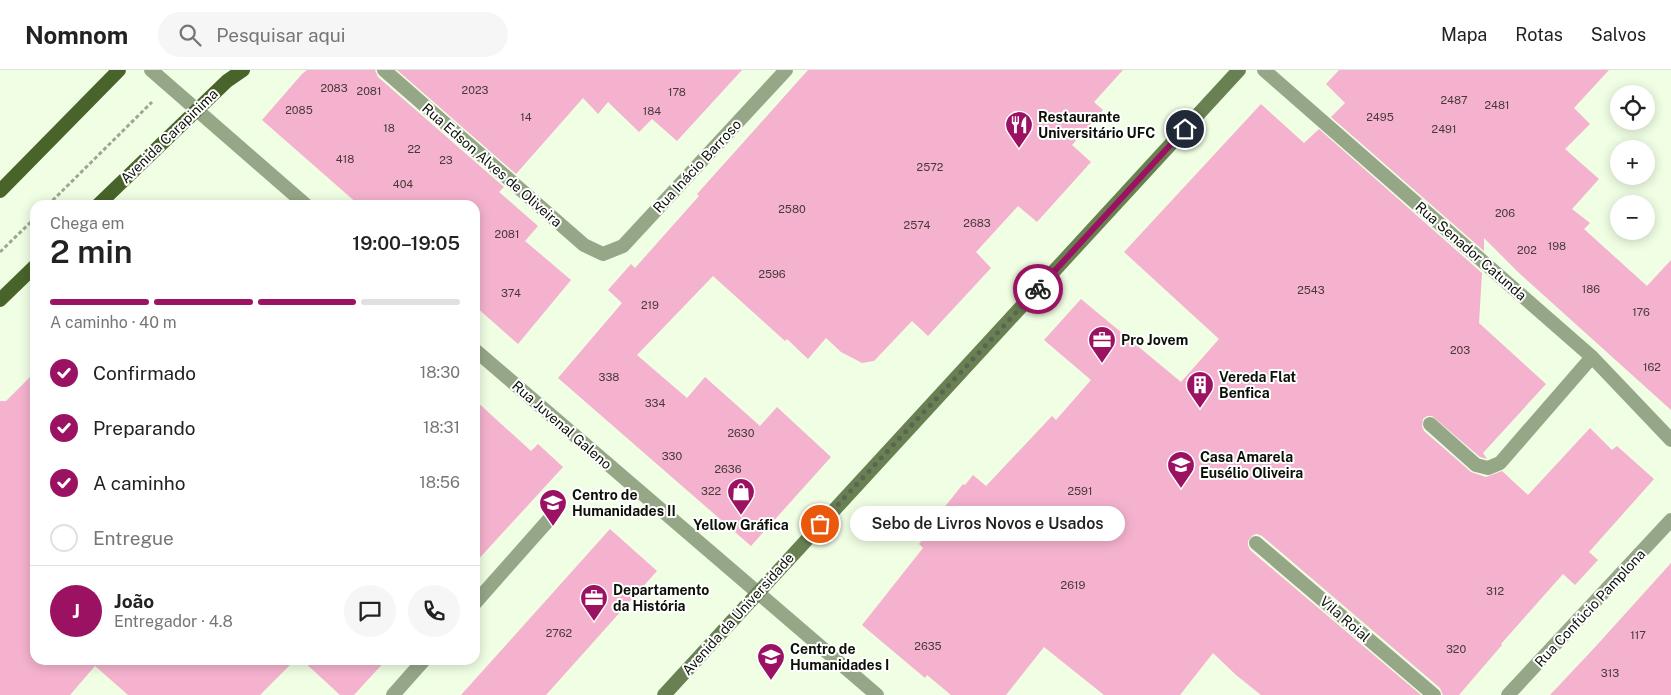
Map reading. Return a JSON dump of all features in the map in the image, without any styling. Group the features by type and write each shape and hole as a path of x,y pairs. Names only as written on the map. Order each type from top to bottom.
{"main road":[{"path":"0,191 119,70"},
{"name":"Avenida Carapinima","path":"103,200 227,81 243,70"},
{"name":"Avenida da Universidade","path":"664,695 1239,70"},
{"path":"0,300 30,271"}],"street":[{"path":"151,70 300,200"},
{"name":"Rua Edson Alves de Oliveira","path":"384,70 584,245 603,254"},
{"name":"Rua Inácio Barroso","path":"603,254 623,246 786,70"},
{"name":"Rua Senador Catunda","path":"1264,70 1592,358 1671,440"},
{"name":"Rua Juvenal Galeno","path":"480,354 877,695"},
{"path":"1430,424 1476,465 1488,468 1500,464 1592,358"},
{"path":"480,597 553,515"},
{"name":"Rua Confúcio Pamplona","path":"1508,695 1671,520"},
{"name":"Vila Roial","path":"1256,543 1434,695"},
{"path":"393,695 420,665"}],"path":[{"path":"53,200 169,86"},
{"path":"0,252 30,223"}],"building":[{"path":"307,70 375,70 378,77 504,187 499,192 538,226 525,241 571,280 518,344 480,310 480,200 353,200 262,120"},
{"path":"397,70 742,70 677,141 652,119 639,132 608,102 598,114 583,98 516,174"},
{"path":"808,70 1123,70 1094,102 1103,110 1072,145 1091,162 1037,222 1018,206 976,252 991,268 928,336 912,321 874,361 862,363 841,352 826,338 808,359 787,339 785,341 713,276 637,355 687,398 705,377 760,426 777,407 831,457 751,546 558,378 622,303 608,290 631,264 635,268 699,196 697,194"},
{"path":"1339,70 1609,70 1574,108 1590,124 1565,149 1599,179 1572,209 1590,223 1584,229 1647,286 1671,260 1671,410 1518,272 1484,238 1484,251 1331,117 1345,103 1326,84"},
{"path":"1261,104 1304,143 1319,129 1482,273 1479,323 1546,384 1483,453 1487,459 1480,457 1432,416 1427,416 1423,419 1422,426 1424,431 1471,472 1486,477 1502,471 1528,495 1590,428 1612,450 1617,446 1654,479 1589,552 1598,560 1575,585 1563,574 1459,695 1443,695 1440,688 1262,536 1257,534 1253,535 1248,541 1250,550 1421,695 1261,695 1213,653 1180,695 1104,695 1044,647 1006,695 951,695 927,675 925,678 862,625 923,548 919,544 933,526 931,524 963,484 965,485 973,475 986,486 1052,416 1056,420 1091,380 1044,340 1081,299 1181,382 1219,339 1124,252"},
{"path":"30,377 30,665 290,665 260,695 128,695 95,666 70,695 0,695 0,401 6,401"},
{"path":"480,405 531,451 538,444 563,467 480,558"},
{"path":"610,529 657,571 546,695 461,695"},
{"path":"1671,563 1671,695 1550,695 1597,645"},
{"path":"307,665 381,665 354,695 340,695"}],"way so far":[{"path":"820,524 1038,289"}],"place":[{"name":"Restaurante Universitário UFC","path":"1019,149"},
{"name":"Pro Jovem","path":"1102,364"},
{"name":"Vereda Flat Benfica","path":"1200,409"},
{"name":"Casa Amarela Eusélio Oliveira","path":"1181,489"},
{"name":"Yellow Gráfica","path":"741,516"},
{"name":"Sebo de Livros Novos e Usados","path":"820,524"},
{"name":"Centro de Humanidades II","path":"553,527"},
{"name":"Departamento da História","path":"594,622"},
{"name":"Centro de Humanidades I","path":"771,681"}],"route":[{"path":"1038,289 1185,129"}]}
